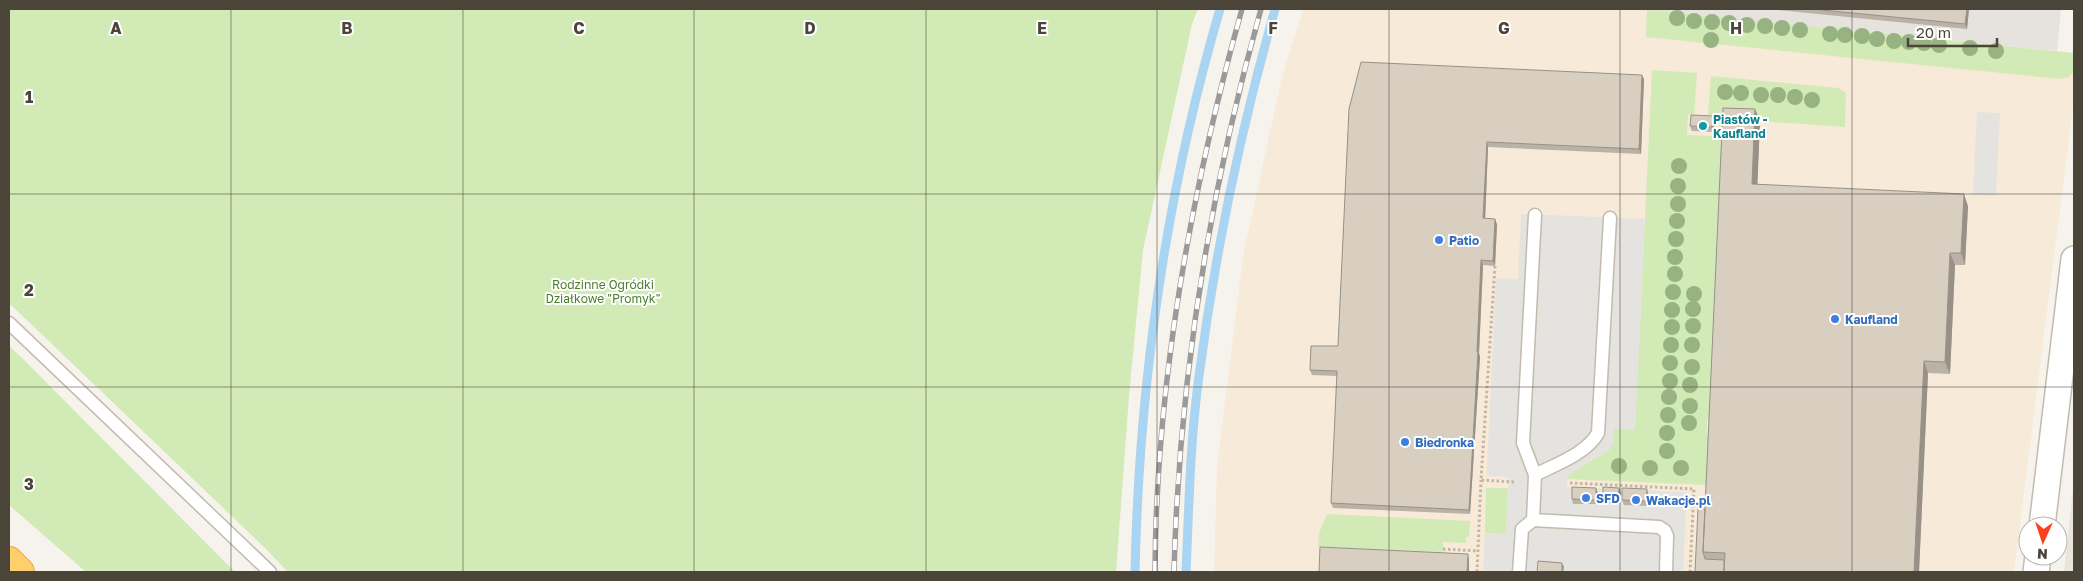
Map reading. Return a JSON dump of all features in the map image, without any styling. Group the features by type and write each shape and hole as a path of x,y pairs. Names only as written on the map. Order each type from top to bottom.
{"highway":[{"path":"9,561 20,572"}],"street":[{"path":"2044,516 2067,372 2074,259"}],"lane":[{"path":"1533,520 1535,475 1523,443 1535,215"},
{"path":"1535,475 1588,446 1598,433 1610,218"},
{"path":"9,323 270,572"},
{"path":"1519,572 1522,529 1533,520 1659,527 1665,531 1667,536 1666,572"}],"path":[{"path":"1477,572 1481,480"},
{"path":"1443,549 1478,551"}],"shaded area":[{"path":"1303,9 1633,9 2074,53 2074,98 2021,516 2018,516 2018,540 2014,572 1214,572 1217,466 1243,256 1282,77"},
{"path":"1633,9 2061,9 2057,51"},
{"path":"1977,112 2000,113 1996,196 1973,195"},
{"path":"1521,214 1645,219 1635,430 1614,429 1613,442 1609,450 1569,474 1566,487 1687,492 1683,572 1483,572 1485,533 1506,534 1509,477 1487,476 1487,465 1496,278 1518,279"},
{"path":"2074,479 2074,572 2064,572 2065,566 2068,566 2068,535"}],"green space":[{"name":"Rodzinne Ogródki Działkowe \"Promyk\"","path":"9,9 1198,9 1192,24 1143,250 1129,396 1116,572 288,572 9,303"},
{"path":"1647,10 2074,53 2074,72 2068,77 2060,79 1646,37"},
{"path":"1652,70 1697,73 1694,115 1688,114 1687,135 1718,136 1720,121 1725,121 1711,419 1707,420 1707,434 1709,434 1707,485 1567,479 1569,474 1609,450 1613,442 1614,428 1635,429"},
{"path":"1711,76 1838,88 1846,93 1845,127 1760,121 1760,117 1708,115"},
{"path":"9,346 235,572 86,572 9,505"},
{"path":"1486,488 1508,488 1506,534 1485,533"},
{"path":"1327,514 1470,521 1469,537 1466,537 1466,543 1443,542 1443,552 1318,547 1319,533"}],"building":[{"path":"1812,9 1967,9 1965,24"},
{"path":"1361,62 1642,75 1639,149 1487,142 1483,218 1495,219 1493,261 1481,260 1469,510 1331,503 1337,371 1310,370 1311,346 1338,346 1349,109"},
{"name":"Kaufland","path":"1723,108 1755,109 1752,184 1964,194 1961,253 1950,253 1945,362 1924,361 1914,572 1724,572 1725,553 1703,552"},
{"path":"1691,115 1713,116 1712,127 1690,126"},
{"path":"1572,487 1596,488 1596,500 1572,499"},
{"path":"1603,487 1619,488 1618,499 1603,498"},
{"path":"1622,488 1647,489 1646,501 1622,500"},
{"path":"1698,508 1705,509 1703,552 1705,559 1724,560 1724,572 1695,572"},
{"path":"1320,547 1468,554 1467,572 1319,572"},
{"path":"1538,561 1562,563 1562,572 1537,572"}],"waterway":[{"path":"1135,572 1143,430 1159,288 1185,147 1201,77 1220,9"},
{"path":"1186,572 1190,474 1205,330 1221,237 1240,145 1275,9"}],"railway":[{"path":"1155,572 1162,429 1180,288 1192,217 1207,147 1242,9"},
{"path":"1174,572 1182,429 1200,288 1226,148 1261,9"}],"place":[{"name":"Piastów - Kaufland","path":"1703,126"},
{"name":"Patio","path":"1439,240"},
{"name":"Kaufland","path":"1835,319"},
{"name":"Biedronka","path":"1405,442"},
{"name":"SFD","path":"1586,498"},
{"name":"Wakacje.pl","path":"1636,500"}]}
